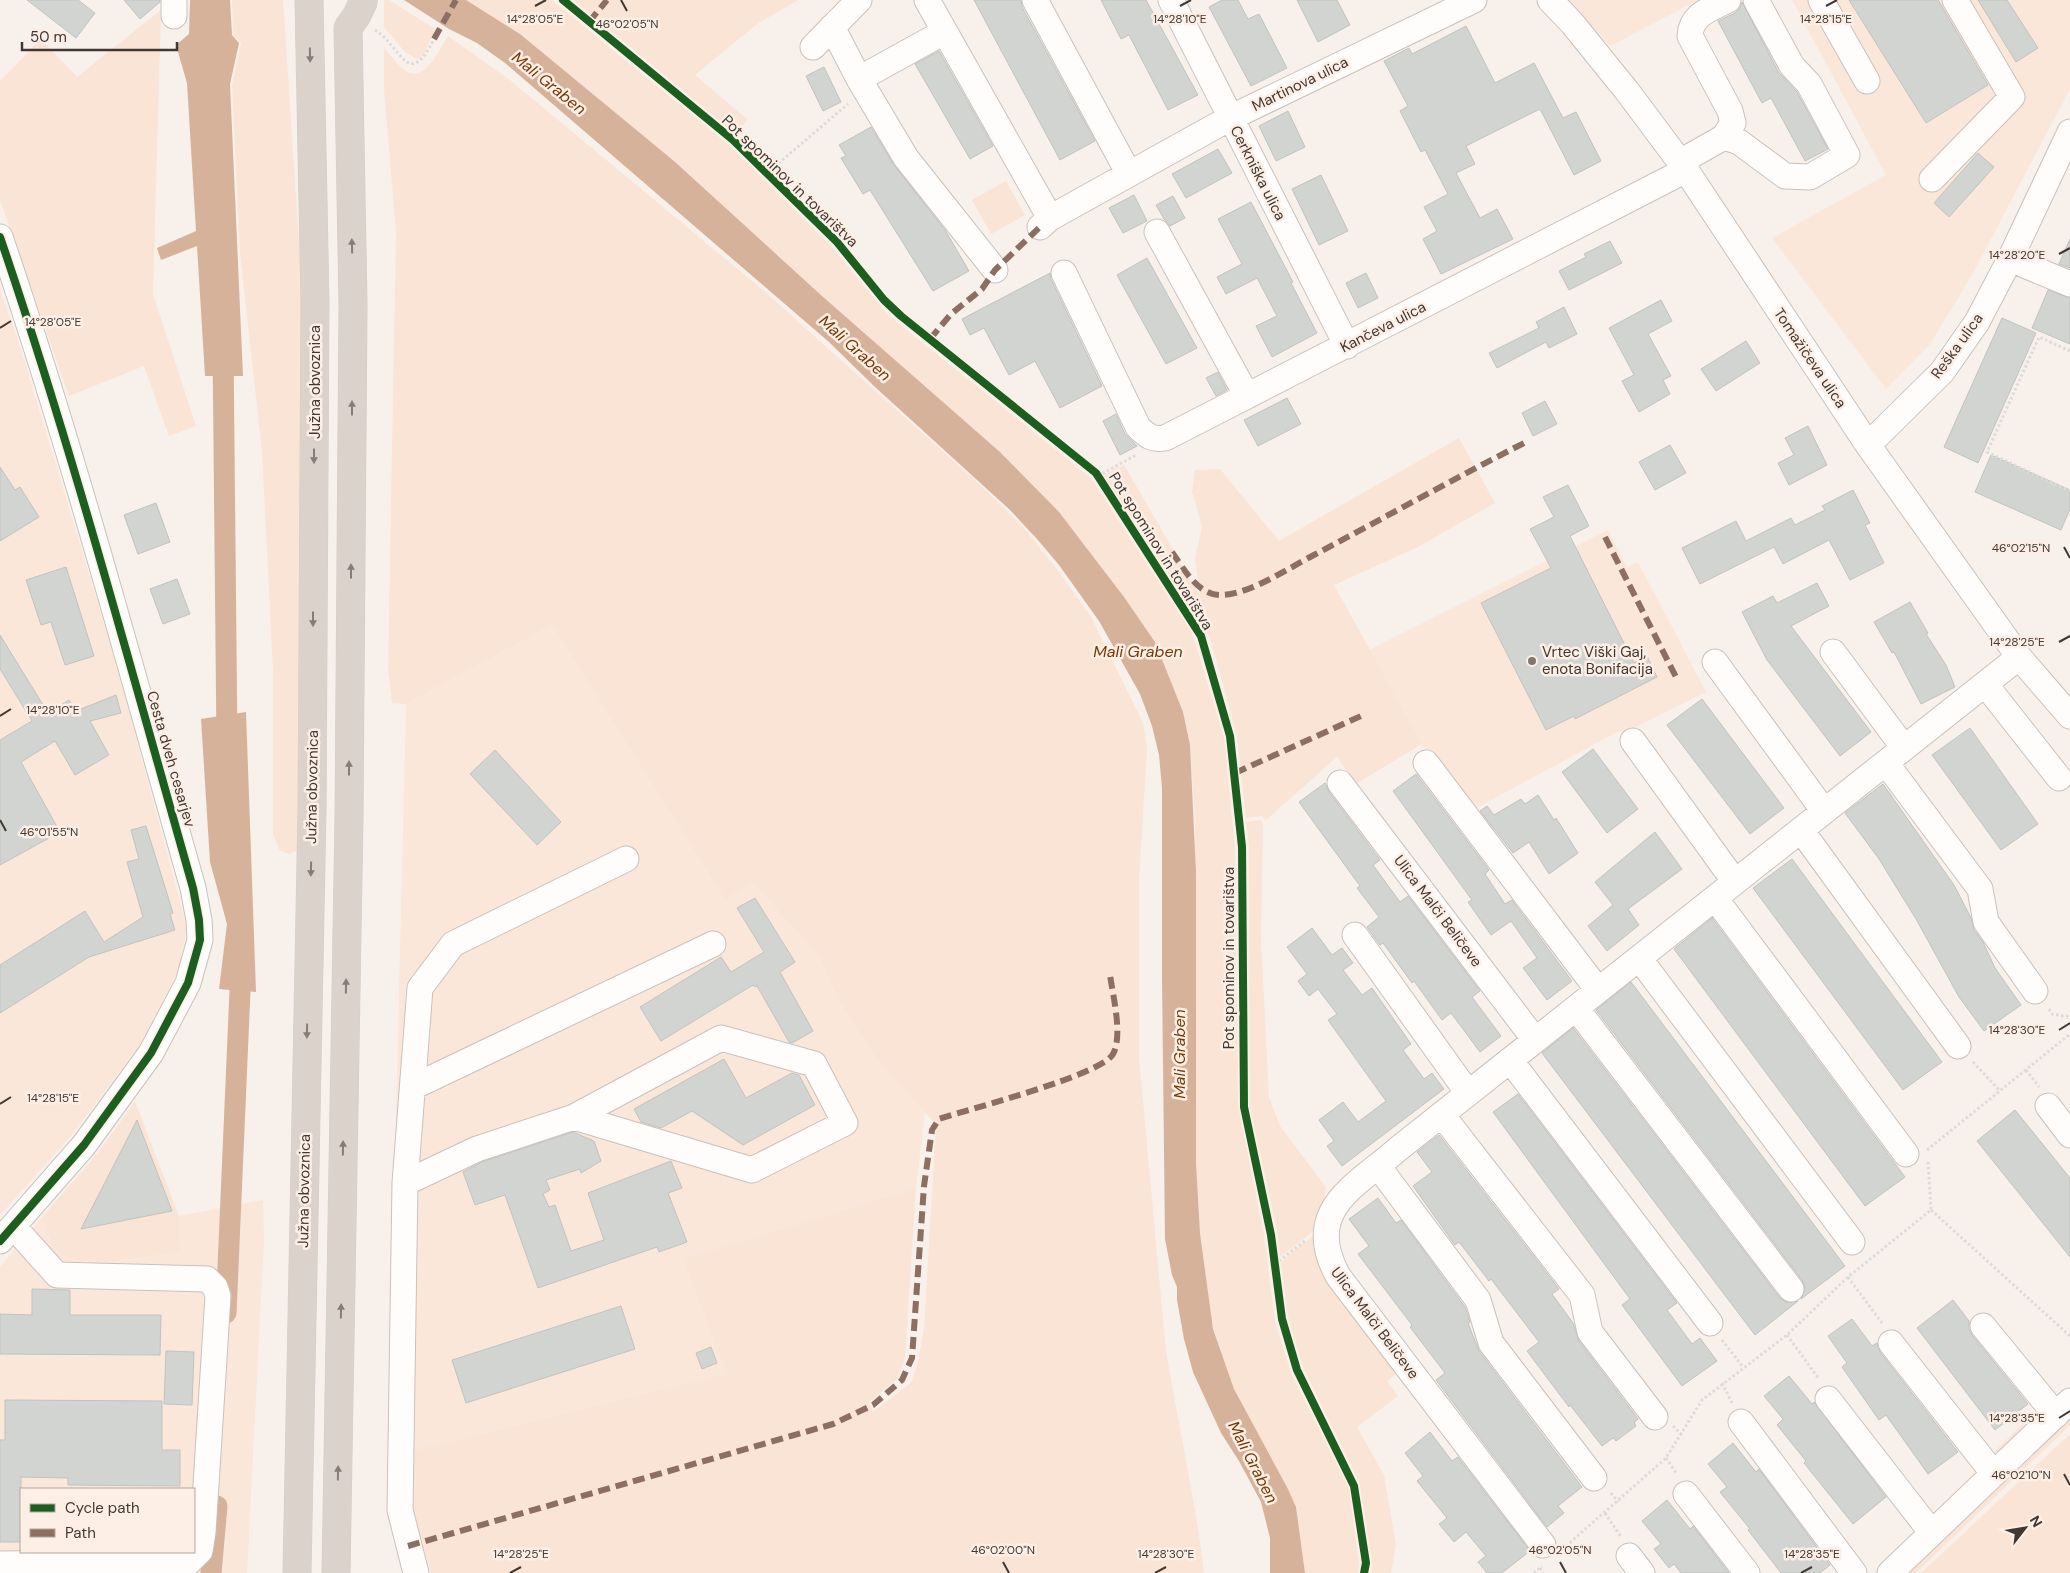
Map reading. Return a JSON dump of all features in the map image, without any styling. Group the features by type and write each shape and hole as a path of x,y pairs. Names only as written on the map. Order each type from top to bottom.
{"highway":[{"path":"336,1573 349,827 353,305 360,18 347,0"},
{"name":"Južna obvoznica","path":"297,1573 312,811 315,302 309,3"}],"street":[{"path":"812,47 859,0"},
{"name":"Martinova ulica","path":"927,0 1045,223 1230,118 1474,0"},
{"path":"1035,0 1129,174"},
{"name":"Cerkniška ulica","path":"1171,0 1347,346"},
{"name":"Tomažičeva ulica","path":"1550,0 1572,23 1683,166 1868,444 2019,657 2070,716"},
{"path":"1728,0 1698,16 1690,26 1690,36 1730,111 1733,123 1724,137 1739,142 1785,176 1810,177 1847,155 1809,84 1792,66 1756,0"},
{"path":"1822,0 1868,81"},
{"path":"1932,179 2012,98 1955,0"},
{"path":"832,27 862,84 906,158 995,270"},
{"path":"862,84 944,32"},
{"name":"Kančeva ulica","path":"1165,438 1347,346 1683,166 1724,137"},
{"name":"Reška ulica","path":"1868,444 1942,372 1977,322 2069,137"},
{"path":"1157,232 1246,396"},
{"name":"Cesta dveh cesarjev","path":"0,237 35,339 143,711 193,888 199,920 200,940 188,983 151,1053 84,1146 7,1234"},
{"path":"2010,259 2070,284"},
{"path":"1064,273 1138,427 1146,436 1154,440 1165,438"},
{"path":"1833,652 1895,755 1980,889 1986,922 2036,991"},
{"name":"Ulica Malči Beličeve","path":"1542,1557 1338,1276 1330,1262 1326,1248 1327,1224 1332,1209 1343,1195 1468,1093 2019,657"},
{"path":"1715,662 1824,811"},
{"path":"1985,684 2059,778"},
{"path":"1633,741 1735,882"},
{"path":"1426,763 1598,990"},
{"name":"Ulica Malči Beličeve","path":"1340,783 1535,1040"},
{"path":"1801,830 1958,1046"},
{"path":"416,1573 400,1510 405,1183 420,988 453,944 626,859"},
{"path":"1715,898 1906,1154"},
{"path":"1355,935 1468,1093"},
{"path":"413,1087 713,944"},
{"path":"1639,958 1852,1242"},
{"path":"1576,1008 1791,1289"},
{"path":"405,1183 477,1149 574,1118 721,1038 814,1064 845,1123 752,1170 574,1118"},
{"path":"1510,1060 1710,1323"},
{"path":"2048,1106 2070,1135"},
{"path":"1442,1114 1582,1295 1590,1332 1654,1418"},
{"path":"1378,1166 1478,1300 1491,1343 1594,1478"},
{"path":"0,1564 189,1562 200,1551 203,1532 218,1296 214,1287 207,1279 57,1275 7,1234"},
{"path":"1890,1573 2063,1408 1983,1326"},
{"path":"1891,1343 1994,1474"},
{"path":"1828,1399 1932,1533"},
{"path":"1741,1422 1854,1573"},
{"path":"1686,1494 1747,1573"}],"path":[{"path":"360,18 386,37 403,60 408,63 412,64 422,58 434,38"},
{"path":"766,173 862,84"},
{"path":"2070,351 2039,337 1987,452 2070,491"},
{"path":"1098,476 1165,438"},
{"path":"1958,1046 2000,1091"},
{"path":"1931,1210 2070,1336"},
{"path":"1275,1264 1327,1224"},
{"path":"1848,1277 1890,1334 1891,1343"},
{"path":"1710,1323 1743,1367"},
{"path":"1787,1335 1827,1390 1828,1399"},
{"path":"1605,1513 1629,1549 1636,1564"},
{"path":"1542,1557 1543,1573"}],"shaded area":[{"path":"232,0 283,0 284,13 303,304 301,849 289,854 280,851 273,835 273,670 262,452 240,253 232,85 241,43 233,34"},
{"path":"384,0 389,0 435,29 424,54 417,59 405,52 384,27"},
{"path":"466,0 552,0 729,145 832,247 887,314 1091,478 1192,633 1224,737 1235,849 1238,1106 1264,1235 1275,1321 1291,1373 1349,1489 1359,1564 1358,1573 1305,1573 1296,1507 1234,1389 1213,1329 1200,1232 1196,1163 1195,823 1190,745 1183,712 1059,513 1000,452 822,296 674,161 520,34"},
{"path":"573,0 798,0 757,24 695,75 747,119 737,135"},
{"path":"1568,0 1698,0 1610,46"},
{"path":"1792,0 2070,0 2070,89 1972,275 1930,344 1886,389 1772,238 1886,175"},
{"path":"161,10 153,294 196,426 169,436 144,366 69,396 0,200 0,81 41,39 77,77"},
{"path":"448,36 510,80 764,291 976,481 1022,526 1056,568 1091,617 1143,723 1147,748 1139,882 1139,1056 1166,1352 1197,1521 1204,1573 431,1573 412,1505 414,1450 727,1374 683,1259 916,1188 905,1358 898,1378 869,1402 873,1412 911,1383 918,1362 924,1328 936,1124 879,1062 840,1003 818,955 753,883 725,900 552,625 406,704 392,703 388,671 396,232 384,89 384,48 403,69 411,73 418,73 430,64"},
{"path":"1006,181 1025,215 991,234 972,200"},
{"path":"0,290 17,337 116,663 187,928 179,968 141,1044 70,1137 0,1215"},
{"path":"1459,438 1495,503 1418,547 1334,585 1422,744 1356,784 1337,757 1266,820 1262,816 1246,818 1237,736 1210,638 1104,475 1124,465 1200,596 1195,559 1202,526 1192,492 1195,470 1220,469 1279,541"},
{"name":"Vrtec Viški Gaj, enota Bonifacija","path":"1608,530 1627,567 1638,562 1706,692 1624,733 1619,731 1469,812 1422,744 1369,650"},
{"path":"552,625 725,900 753,883 818,955 840,1003 879,1062 925,1111 916,1188 684,1259 728,1374 414,1450 388,1451 406,704"},
{"path":"1260,820 1263,822 1261,940 1269,1097 1280,1126 1326,1187 1320,1226 1280,1257 1278,1235 1250,1107 1249,846 1246,822"},
{"path":"135,1101 179,1216 180,1251 106,1261 77,1260 65,1256 53,1244 42,1217 98,1153"},
{"path":"263,1200 264,1240 247,1573 0,1573 0,1267 42,1217 50,1240 180,1251 179,1216"},
{"path":"1320,1230 1401,1370 1387,1381 1398,1396 1357,1427 1384,1475 1396,1545 1391,1573 1371,1573 1372,1562 1360,1484 1303,1367 1288,1317 1281,1262"},
{"path":"2036,1411 2036,1418 2001,1451 1993,1453"},
{"path":"2070,1416 2070,1425 1916,1573 1908,1573"},
{"path":"2070,1434 2070,1573 1921,1573"}],"water":[{"path":"190,0 230,0 232,35 239,43 230,84 243,376 205,376 197,246 161,260 157,248 196,231 187,83 176,45 189,34"},
{"name":"Mali Graben","path":"404,0 466,0 520,34 674,161 822,296 1000,452 1059,512 1124,597 1155,642 1183,712 1190,745 1196,873 1196,1163 1200,1233 1213,1329 1234,1389 1296,1507 1305,1573 1270,1573 1270,1538 1261,1502 1239,1461 1221,1433 1193,1372 1184,1339 1177,1300 1177,1287 1172,1275 1165,1239 1162,788 1159,755 1152,726 1140,694 1099,621 1059,565 1010,510 875,387 829,342 505,63 477,43 449,29"},
{"path":"246,712 256,992 219,989 227,924 210,862 201,719"}],"building":[{"path":"27,0 78,0 95,13 76,38"},
{"path":"124,0 160,0 160,2 140,19"},
{"path":"974,0 1021,0 1022,7 1095,141 1060,160"},
{"path":"1101,0 1146,0 1198,95 1168,110 1129,35 1121,39"},
{"path":"1222,0 1238,0 1248,19 1259,14 1287,68 1251,86 1209,7"},
{"path":"1297,0 1337,0 1350,25 1318,42"},
{"path":"1849,0 1938,0 1988,85 1926,123"},
{"path":"1978,0 2007,0 2038,48 2016,62"},
{"path":"1742,2 1779,73 1797,92 1828,149 1805,161 1771,98 1762,103 1718,21 1735,13 1740,8"},
{"path":"1466,26 1495,83 1534,63 1563,118 1576,112 1601,161 1574,175 1540,109 1466,146 1475,164 1456,173 1480,218 1497,209 1513,239 1441,274 1423,239 1437,231 1424,207 1448,194 1425,150 1421,152 1400,111 1408,106 1384,61 1409,48 1412,54"},
{"path":"939,51 993,146 970,159 915,64"},
{"path":"824,67 841,102 823,111 806,76"},
{"path":"1288,111 1305,147 1276,161 1259,126"},
{"path":"871,127 894,165 945,230 969,271 933,291 870,190 863,194 841,158 846,156 839,145"},
{"path":"1218,149 1232,173 1186,198 1172,174"},
{"path":"1978,153 1994,167 1949,217 1934,203"},
{"path":"1321,175 1348,231 1319,245 1292,189"},
{"path":"1134,195 1147,221 1123,233 1109,208"},
{"path":"1173,196 1185,218 1170,226 1156,205"},
{"path":"1251,202 1293,282 1291,283 1317,333 1272,357 1256,326 1277,316 1257,278 1226,294 1217,277 1242,264 1218,219"},
{"path":"2070,239 2070,268 2059,264"},
{"path":"1610,241 1622,263 1569,290 1559,271 1586,257 1584,254"},
{"path":"1147,258 1197,348 1166,364 1117,275"},
{"path":"1050,273 1051,279 1102,386 1060,408 1035,361 1009,375 984,328 970,335 962,319"},
{"path":"1366,273 1378,298 1358,308 1346,283"},
{"path":"2048,290 2070,298 2070,344 2032,328"},
{"path":"1661,300 1672,321 1648,334 1671,376 1663,380 1670,394 1639,412 1622,381 1634,375 1609,328"},
{"path":"1564,307 1577,334 1549,348 1546,342 1497,368 1489,353 1539,328 1536,322"},
{"path":"2002,318 2036,333 1978,463 1944,447"},
{"path":"1746,341 1760,363 1716,391 1701,369"},
{"path":"1218,372 1227,390 1216,396 1206,378"},
{"path":"1287,398 1301,424 1258,446 1244,420"},
{"path":"1545,401 1557,424 1533,436 1522,413"},
{"path":"1116,414 1125,434 1137,446 1120,455 1103,421"},
{"path":"1808,426 1827,465 1789,485 1778,463 1794,455 1785,438"},
{"path":"1670,445 1686,473 1655,490 1639,462"},
{"path":"1991,455 2070,490 2070,509 2061,530 1975,492"},
{"path":"0,467 15,490 20,487 39,517 0,541"},
{"path":"1568,485 1589,526 1570,536 1634,663 1647,656 1657,677 1575,719 1574,716 1546,730 1481,603 1551,568 1530,529 1554,517 1543,497"},
{"path":"1853,490 1870,523 1865,525 1884,563 1850,580 1829,540 1783,564 1774,547 1700,584 1682,548 1736,521 1746,541 1791,518 1795,525 1825,510 1822,506"},
{"path":"156,503 170,542 138,554 124,515"},
{"path":"66,567 94,656 65,665 51,622 41,625 26,580"},
{"path":"177,579 190,614 163,624 150,589"},
{"path":"1817,583 1829,606 1791,626 1871,732 1840,756 1767,660 1742,612 1773,596 1777,603"},
{"path":"1910,602 1928,633 1926,634 1946,665 1955,687 1921,704 1894,652 1892,653 1874,622"},
{"path":"0,635 48,713 69,700 76,711 116,695 121,713 90,721 109,755 75,775 55,741 21,762 60,832 0,865 0,740 32,721 0,669"},
{"path":"1702,699 1784,808 1750,834 1667,725"},
{"path":"1970,728 2038,824 2001,850 1932,755"},
{"path":"1593,749 1638,809 1607,833 1562,772"},
{"path":"495,750 561,822 537,845 470,774"},
{"path":"1416,774 1489,870 1485,874 1505,904 1512,900 1572,981 1547,1000 1523,968 1537,958 1511,921 1491,935 1468,902 1472,900 1393,791"},
{"path":"1325,783 1329,792 1380,860 1373,865 1400,902 1408,896 1480,991 1472,997 1501,1036 1480,1052 1451,1013 1442,1020 1414,981 1412,983 1383,943 1380,945 1367,927 1379,917 1357,888 1360,886 1299,802"},
{"path":"1883,784 1954,885 1971,918 1974,930 1983,942 1995,968 2021,1005 1984,1031 1959,997 1916,919 1879,859 1845,813"},
{"path":"1538,795 1554,820 1556,818 1578,853 1549,874 1529,842 1513,853 1480,811 1487,806 1494,815 1521,799 1525,804"},
{"path":"146,826 173,913 170,914 175,930 89,957 0,1013 0,965 85,911 104,942 143,917 127,862 139,859 131,830"},
{"path":"1655,832 1682,869 1628,909 1639,925 1607,951 1588,926 1613,905 1595,882"},
{"path":"1792,859 1942,1062 1903,1090 1753,888"},
{"path":"755,898 795,962 780,972 813,1031 792,1043 789,1042 757,986 753,985 661,1041 640,1007 721,957 731,972 764,952 737,908"},
{"path":"1712,918 1905,1177 1865,1206 1674,949"},
{"path":"1312,928 1332,955 1342,948 1353,963 1343,970 1362,995 1372,988 1411,1044 1403,1050 1424,1079 1432,1073 1444,1089 1342,1166 1327,1146 1334,1141 1319,1120 1343,1102 1358,1122 1386,1101 1328,1020 1337,1014 1318,989 1309,996 1298,981 1307,974 1287,947"},
{"path":"1631,982 1845,1266 1801,1299 1805,1288 1802,1280 1596,1010"},
{"path":"1573,1028 1780,1298 1786,1302 1798,1301 1755,1335 1542,1053"},
{"path":"724,1059 746,1098 792,1073 799,1075 815,1105 743,1145 692,1111 661,1128 641,1122 634,1109"},
{"path":"1518,1094 1677,1303 1667,1310 1692,1344 1700,1338 1717,1361 1682,1386 1622,1305 1630,1299 1493,1112"},
{"path":"2015,1110 2070,1178 2070,1257 1977,1141"},
{"path":"137,1120 172,1211 81,1229"},
{"path":"573,1132 594,1141 601,1161 581,1173 580,1169 546,1180 550,1190 543,1194 549,1207 555,1205 571,1251 604,1240 588,1193 671,1161 682,1188 668,1193 687,1242 659,1252 657,1247 538,1288 505,1195 475,1205 463,1172 482,1162"},
{"path":"1439,1135 1559,1289 1552,1294 1573,1323 1579,1341 1638,1419 1634,1422 1636,1426 1616,1441 1613,1438 1602,1446 1570,1405 1569,1407 1527,1351 1539,1342 1491,1279 1489,1281 1459,1242 1455,1245 1413,1186 1432,1172 1417,1152"},
{"path":"1378,1198 1396,1223 1401,1220 1465,1307 1470,1322 1468,1323 1479,1351 1582,1487 1558,1506 1564,1513 1547,1527 1436,1380 1445,1373 1410,1327 1412,1325 1358,1254 1369,1246 1349,1219"},
{"path":"32,1289 70,1290 70,1315 161,1315 160,1355 0,1354 0,1314 32,1315"},
{"path":"1953,1300 1969,1321 1969,1329 1972,1335 2028,1404 1995,1430 1917,1328"},
{"path":"621,1306 635,1349 466,1403 452,1360"},
{"path":"1852,1319 1872,1346 1877,1343 1880,1352 1958,1452 1928,1474 1886,1415 1879,1420 1842,1367 1847,1363 1828,1336"},
{"path":"711,1347 717,1363 702,1369 696,1353"},
{"path":"166,1351 194,1352 192,1405 164,1404"},
{"path":"1789,1376 1812,1404 1814,1402 1886,1497 1853,1524 1804,1463 1806,1461 1777,1425 1783,1419 1764,1396"},
{"path":"5,1400 162,1401 162,1450 180,1450 180,1486 68,1485 68,1478 21,1477 20,1542 0,1542 0,1440 5,1440"},
{"path":"1430,1432 1452,1461 1458,1457 1530,1551 1502,1573 1487,1573 1478,1562 1486,1556 1466,1532 1454,1542 1439,1524 1447,1518 1417,1481 1423,1476 1405,1453"},
{"path":"1733,1443 1756,1472 1759,1469 1830,1565 1820,1573 1781,1573 1748,1530 1750,1529 1720,1492 1727,1487 1708,1464"},
{"path":"1667,1500 1690,1529 1693,1526 1729,1573 1681,1573 1674,1564 1669,1568 1654,1549 1661,1544 1642,1521"}],"waterway":[{"path":"223,347 227,744"},
{"path":"226,1313 240,991 238,962"},
{"path":"211,1573 217,1506"}],"marked path":[{"path":"434,39 456,0"},
{"path":"589,22 607,0"},
{"path":"930,339 951,314 982,289 995,270 1040,227"},
{"path":"1172,552 1192,580 1206,591 1213,594 1233,594 1268,580 1528,441"},
{"path":"1605,537 1678,681"},
{"path":"1235,773 1361,716"},
{"path":"408,1546 833,1424 873,1405 902,1380 912,1358 924,1186 932,1130 939,1119 1033,1091 1085,1072 1104,1062 1113,1054 1117,1037 1110,975"}],"cycle path":[{"name":"Pot spominov in tovarištva","path":"563,0 733,140 837,242 884,300 901,316 1096,473 1201,636 1230,736 1242,847 1244,1107 1271,1235 1282,1319 1297,1370 1354,1486 1366,1563 1364,1573"},
{"path":"0,237 52,398 124,643 193,888 199,920 200,940 188,983 151,1053 84,1145 0,1241"}],"place":[{"name":"Vrtec Viški Gaj, enota Bonifacija","path":"1532,661"}]}
